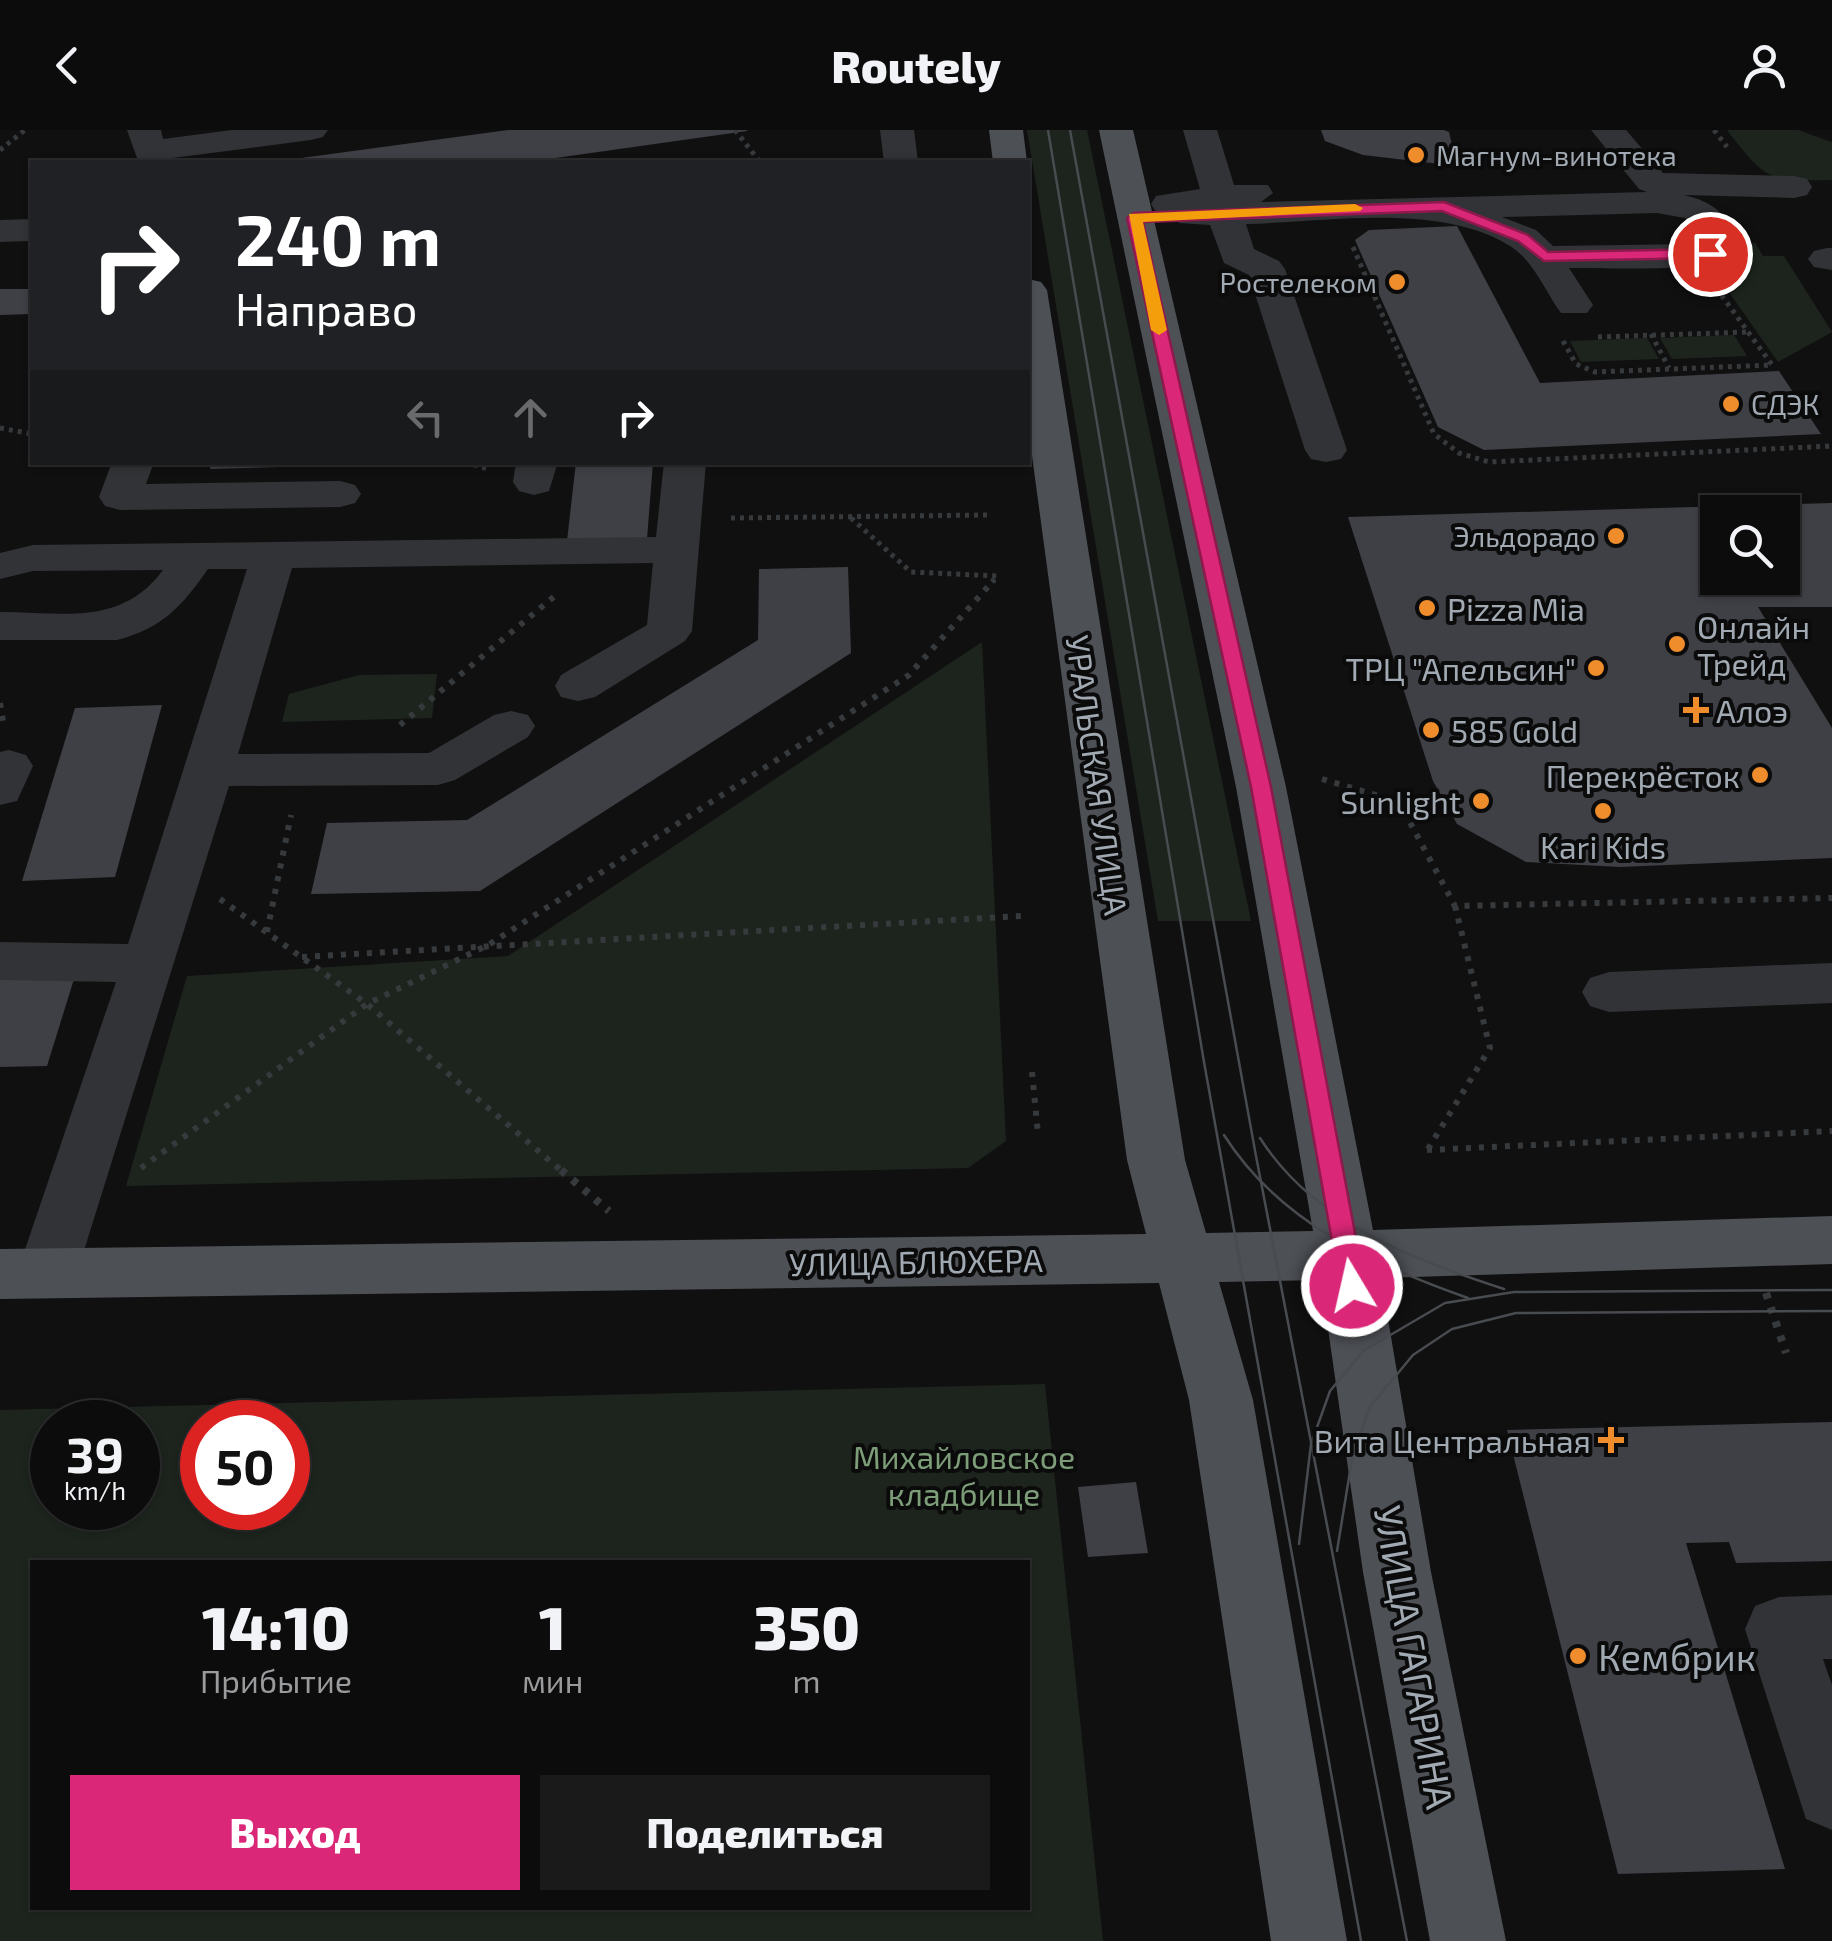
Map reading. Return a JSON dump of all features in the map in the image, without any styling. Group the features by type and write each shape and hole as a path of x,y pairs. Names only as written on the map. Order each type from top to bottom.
{"main road":[{"path":"1006,130 1010,160"},
{"path":"1116,130 1152,211 1347,1254"},
{"name":"УРАЛЬСКАЯ УЛИЦА","path":"1030,304 1156,1160 1180,1258"},
{"name":"УЛИЦА БЛЮХЕРА","path":"37,1257 1180,1258 1832,1240"},
{"name":"УЛИЦА ГАГАРИНА","path":"1347,1254 1398,1572 1468,1941"},
{"path":"1180,1258 1221,1400 1308,1941"}],"lane":[{"path":"144,130 148,151 311,130"},
{"path":"897,130 901,160"},
{"path":"1200,130 1238,255 1266,269 1326,450"},
{"path":"1608,130 1651,182"},
{"path":"1152,211 1628,179 1685,188 1794,187"},
{"path":"1222,204 1688,206 1712,217 1724,242 1710,254 1544,257"},
{"path":"1444,207 1511,232 1544,257 1577,321"},
{"path":"0,231 30,230"},
{"path":"133,465 120,497 344,478 325,554"},
{"path":"578,686 670,631 684,465"},
{"path":"0,566 33,558 630,551 678,534"},
{"path":"37,1257 180,870 273,556"},
{"path":"0,626 117,626 162,602 194,557"},
{"path":"207,770 438,769 511,726"},
{"path":"0,961 146,963"},
{"path":"1609,992 1832,983"},
{"path":"1832,1627 1779,1628 1832,1794"}],"path":[{"path":"0,150 24,130"},
{"path":"736,130 758,160"},
{"path":"1351,242 1434,434 1459,454 1489,462 1832,446"},
{"path":"1577,321 1562,338 1576,364 1595,372 1772,365 1693,255"},
{"path":"1597,337 1748,332"},
{"path":"1650,334 1669,368"},
{"path":"0,428 30,434"},
{"path":"678,534 850,517 988,515"},
{"path":"37,1257 367,1004 490,944 909,676 998,576 911,572 850,517"},
{"path":"267,932 317,769 382,740 539,606 630,551"},
{"path":"1322,779 1399,802 1455,906 1490,1048 1428,1150 1832,1131"},
{"path":"180,870 367,1004 609,1210"},
{"path":"1455,906 1832,898"},
{"path":"302,957 1021,916"},
{"path":"1032,1072 1038,1134"},
{"path":"1774,1321 1786,1354"}],"green space":[{"path":"1027,130 1087,130 1251,921 1158,921"},
{"path":"1727,130 1798,130 1832,142 1832,180 1794,180 1770,174 1751,159"},
{"path":"1755,242 1763,256 1784,256 1832,332 1778,362 1707,261 1728,259"},
{"path":"1734,335 1747,356 1672,359 1660,338"},
{"path":"1647,338 1659,359 1581,362 1570,341"},
{"path":"982,642 1006,1141 968,1168 126,1186 187,976 508,956"},
{"path":"437,674 432,718 282,722 289,694 359,675"},
{"name":"Михайловское кладбище","path":"1045,1384 1103,1941 0,1941 0,1410 30,1409 30,1530 160,1530 160,1406 180,1406 180,1530 310,1530 310,1402"}],"building":[{"path":"508,130 747,130 541,160 287,160"},
{"path":"1321,130 1444,130 1449,132 1457,166 1363,155 1325,141"},
{"path":"1616,152 1624,164 1596,165 1588,153"},
{"path":"1457,226 1540,383 1779,371 1821,434 1484,450 1438,427 1355,240 1369,230"},
{"path":"0,289 30,289 30,314 0,315"},
{"path":"211,465 314,465 314,466 210,469"},
{"path":"576,465 653,465 647,539 567,541"},
{"name":"ТРЦ \"Апельсин\"","path":"1832,503 1832,607 1758,607 1832,728 1832,858 1620,867 1526,862 1457,824 1433,781 1348,517 1700,507 1700,595 1800,595 1800,504"},
{"path":"848,567 851,653 480,891 311,894 327,823 467,820 758,640 759,569"},
{"path":"162,705 115,877 22,881 75,708"},
{"path":"74,979 47,1066 0,1067 0,980"},
{"path":"1832,1422 1832,1561 1736,1563 1729,1542 1686,1543 1785,1869 1618,1874 1507,1430"},
{"path":"1136,1482 1148,1553 1088,1557 1078,1487"}],"tram line":[{"path":"1048,130 1204,1062 1361,1941"},
{"path":"1070,130 1261,1181"},
{"path":"1224,1135 1261,1181"},
{"path":"1260,1138 1282,1168 1337,1215 1401,1250 1504,1289"},
{"path":"1261,1181 1331,1237 1398,1271 1468,1298"},
{"path":"1261,1181 1311,1443"},
{"path":"1311,1443 1330,1391 1363,1351 1445,1303 1514,1292 1832,1290"},
{"path":"1337,1551 1352,1459 1369,1408 1413,1355 1452,1329 1516,1313 1832,1311"},
{"path":"1299,1544 1311,1443"},
{"path":"1311,1443 1407,1941"}],"slow traffic":[{"path":"1159,330 1134,218 1355,208"}],"place":[{"name":"Магнум-винотека","path":"1416,155"},
{"name":"Ростелеком","path":"1397,282"},
{"name":"СДЭК","path":"1731,404"},
{"name":"Эльдорадо","path":"1616,536"},
{"name":"Pizza Mia","path":"1427,608"},
{"name":"Онлайн Трейд","path":"1677,644"},
{"name":"ТРЦ \"Апельсин\"","path":"1596,668"},
{"name":"Алоэ","path":"1696,710"},
{"name":"585 Gold","path":"1431,730"},
{"name":"Перекрёсток","path":"1760,775"},
{"name":"Sunlight","path":"1481,801"},
{"name":"Kari Kids","path":"1603,811"},
{"name":"Вита Центральная","path":"1611,1440"},
{"name":"Кембрик","path":"1578,1656"}],"route":[{"path":"1352,1286 1331,1154 1261,787 1134,218 1444,207 1486,220 1523,238 1544,257 1710,254"}]}
